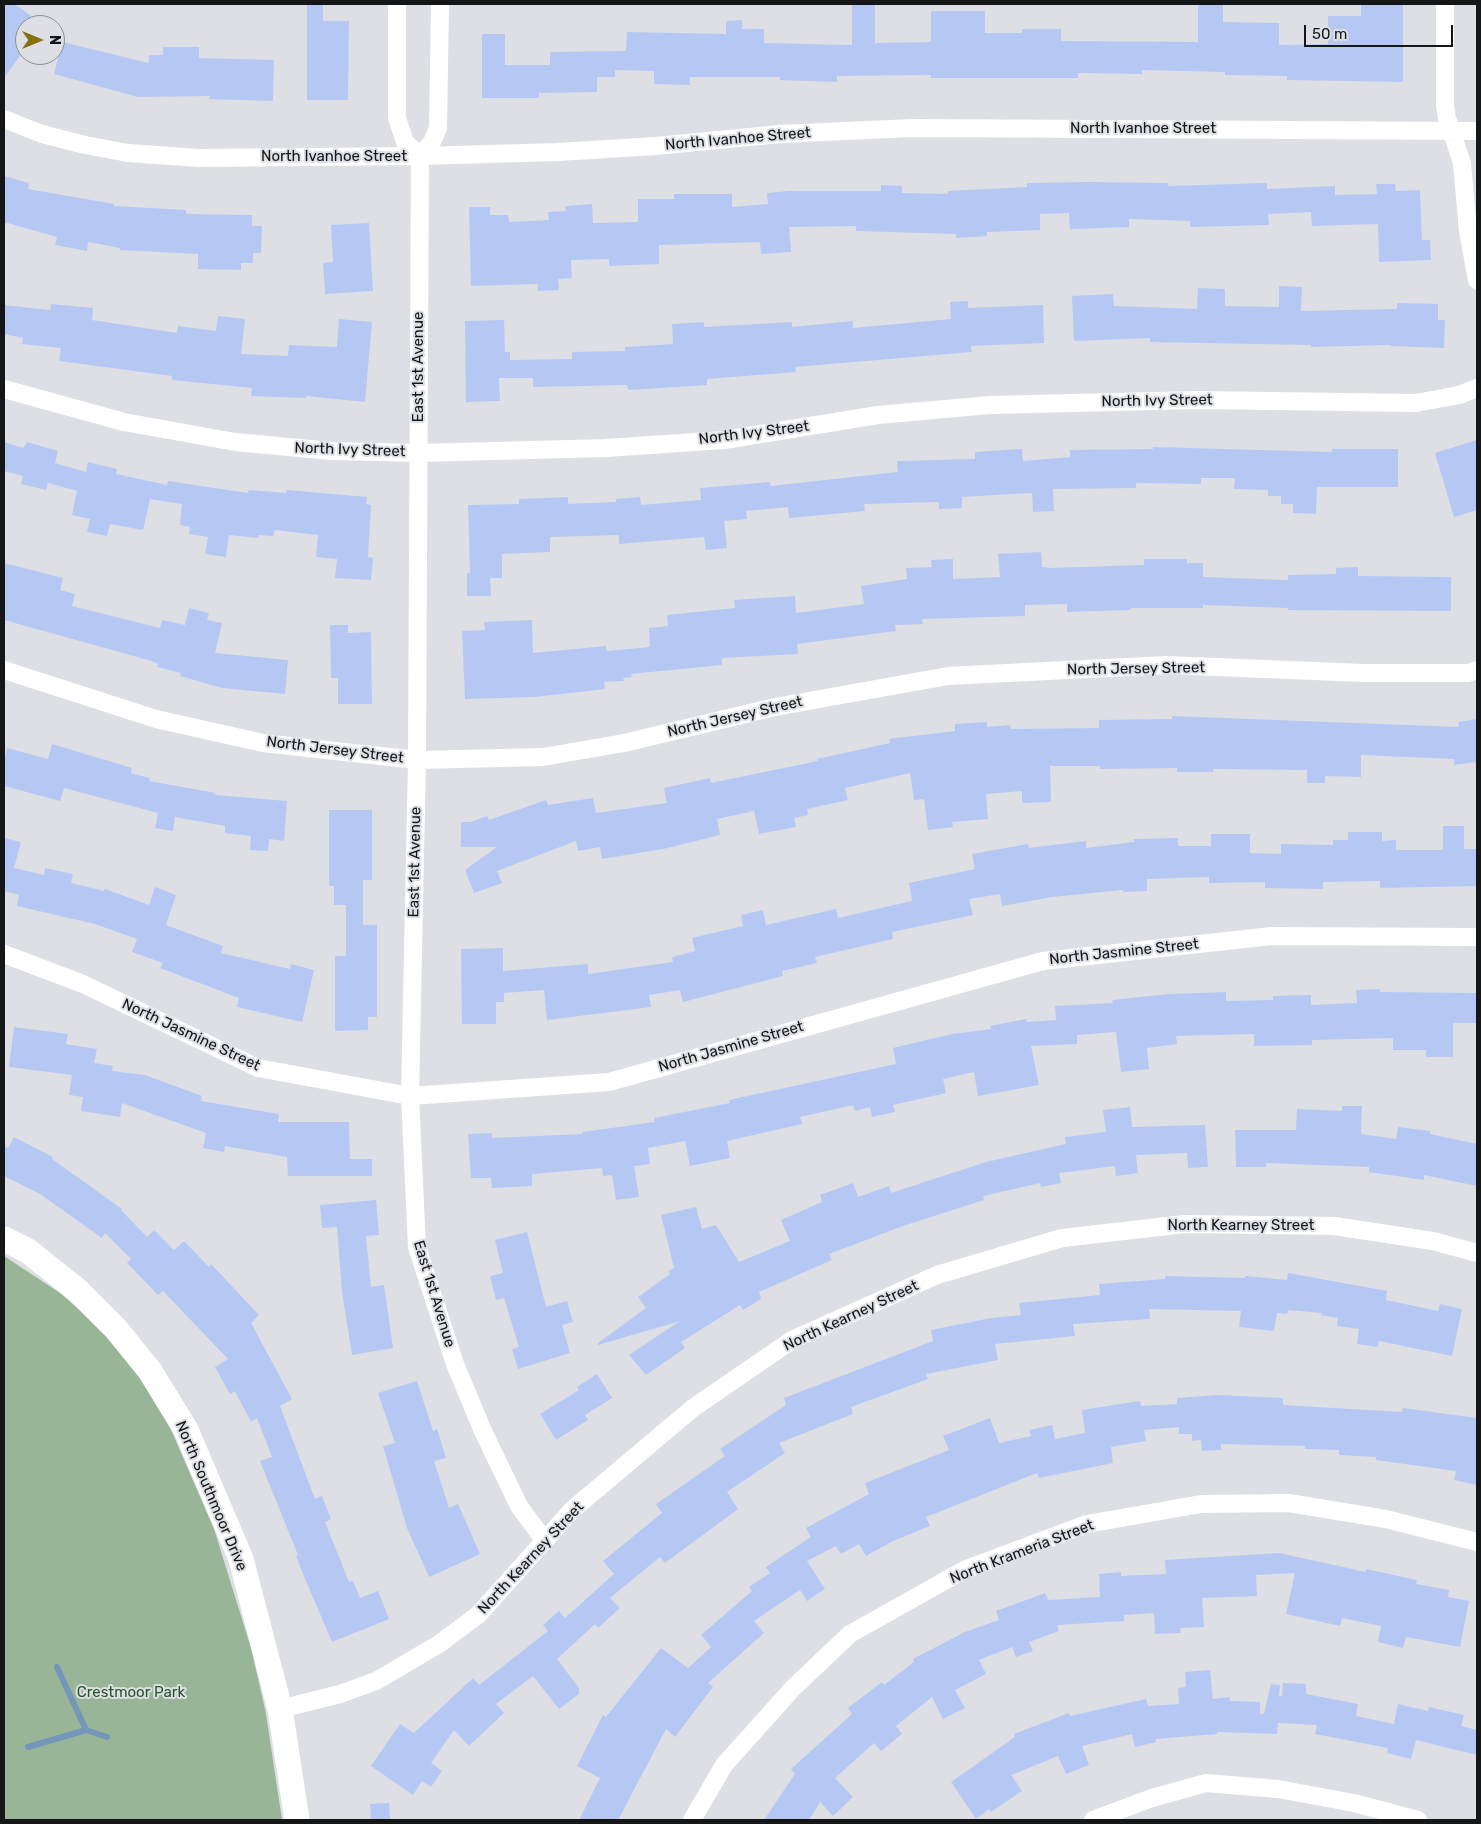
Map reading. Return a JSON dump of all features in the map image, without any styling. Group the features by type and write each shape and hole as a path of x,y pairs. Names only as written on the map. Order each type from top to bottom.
{"street":[{"path":"397,4 397,118 405,142 420,156 432,142 438,128 440,4"},
{"path":"1444,4 1445,106 1462,163 1468,231 1477,280"},
{"name":"North Ivanhoe Street","path":"4,120 69,142 152,155 198,158 420,156 558,152 656,146 780,134 912,128 1477,132"},
{"path":"1462,163 1477,132"},
{"name":"East 1st Avenue","path":"420,156 417,760 410,1096 417,1247 455,1364 482,1430 519,1506 544,1540"},
{"name":"North Ivy Street","path":"4,389 86,413 206,437 332,451 418,453 606,448 724,440 878,415 990,405 1198,400 1416,403 1459,395 1477,388"},
{"name":"North Jersey Street","path":"4,670 156,719 263,743 417,760 543,757 624,743 775,706 948,676 1167,665 1363,672 1468,672 1477,670"},
{"name":"North Jasmine Street","path":"4,954 83,984 258,1068 410,1096 609,1082 1043,961 1272,936 1477,937"},
{"name":"North Kearney Street","path":"280,1709 340,1694 376,1680 439,1644 478,1615 572,1510 693,1408 792,1340 937,1275 1062,1238 1185,1224 1334,1226 1433,1241 1477,1253"},
{"name":"North Southmoor Drive","path":"4,1239 28,1251 77,1290 116,1329 150,1371 186,1430 241,1559 280,1709 297,1820"},
{"name":"North Krameria Street","path":"692,1820 724,1765 793,1688 850,1634 964,1570 1087,1524 1201,1504 1289,1503 1386,1519 1477,1542"},
{"path":"1093,1820 1152,1798 1206,1783 1278,1789 1354,1803 1418,1820"}],"green space":[{"name":"Crestmoor Park","path":"4,1256 60,1293 98,1326 135,1369 166,1418 214,1529 251,1648 266,1714 282,1820 4,1820"}],"building":[{"path":"4,4 15,4 30,15 15,15 15,63 4,78"},
{"path":"307,4 323,4 323,21 349,21 348,100 307,100"},
{"path":"852,4 875,4 875,43 931,42 931,11 985,11 985,33 1022,33 1022,29 1061,29 1061,41 1198,42 1198,4 1223,4 1223,22 1279,23 1279,45 1328,44 1328,16 1361,16 1361,4 1403,4 1403,82 1287,80 1287,76 1225,75 1225,72 1142,70 1142,74 1078,73 1078,78 931,78 931,75 837,76 837,82 780,80 780,77 690,77 690,85 654,84 654,71 615,70 615,77 597,77 597,92 539,93 539,98 482,98 482,34 505,34 505,65 550,65 550,52 626,51 627,32 726,34 726,21 742,20 742,29 764,29 764,43 852,45"},
{"path":"65,43 149,63 149,55 163,55 163,47 199,47 199,58 274,60 273,101 209,99 210,96 138,97 54,74 56,65 65,65"},
{"path":"4,176 29,183 28,189 114,204 114,206 186,210 186,214 252,215 252,226 262,226 261,253 253,253 253,263 241,263 241,270 198,269 198,254 120,250 120,248 88,242 87,251 55,245 57,237 4,222"},
{"path":"1027,183 1168,183 1168,186 1267,183 1267,189 1335,186 1335,195 1377,194 1376,184 1395,184 1396,191 1420,190 1422,240 1430,240 1431,260 1379,262 1378,224 1312,226 1311,212 1268,214 1269,225 1190,227 1190,221 1129,219 1129,227 1070,229 1069,213 1040,214 1040,230 987,232 987,236 956,238 956,234 856,231 856,226 789,227 791,252 761,254 760,242 659,245 659,264 609,266 609,259 571,260 572,278 558,279 559,290 538,291 538,284 471,286 469,207 490,207 490,215 508,215 509,222 549,220 548,212 566,211 565,206 592,204 593,223 638,222 638,199 674,199 674,194 732,194 732,207 768,204 767,193 789,191 881,191 881,185 902,186 902,193 948,194 947,191 1027,187"},
{"path":"369,223 373,291 325,294 323,263 333,262 331,225"},
{"path":"1279,286 1302,287 1301,311 1397,309 1397,303 1438,304 1438,320 1445,320 1444,348 1390,345 1311,347 1311,345 1150,342 1150,338 1074,341 1072,296 1113,294 1114,306 1197,309 1198,288 1225,289 1225,306 1279,307"},
{"path":"968,301 968,308 1043,305 1044,343 971,346 972,352 795,367 796,372 707,379 707,385 628,390 627,385 533,387 533,378 499,378 500,401 466,402 465,321 504,320 505,352 510,352 510,360 572,359 572,352 625,351 625,347 673,344 672,324 704,322 704,327 792,322 792,327 853,321 853,328 951,319 950,302"},
{"path":"51,304 93,308 92,320 177,333 178,326 216,331 218,316 245,319 241,354 288,356 289,345 337,347 339,319 372,322 365,402 306,396 306,398 251,396 252,388 172,380 172,376 59,361 61,348 22,344 23,338 4,334 4,305 50,310"},
{"path":"1477,440 1477,510 1454,517 1435,453"},
{"path":"4,442 23,448 27,442 58,451 55,463 86,472 88,462 117,469 116,474 167,485 168,481 248,493 249,490 286,493 287,490 367,497 366,504 371,505 368,557 373,558 371,580 335,578 337,559 316,557 318,535 275,530 273,536 258,535 258,538 229,535 226,557 205,554 208,537 189,534 190,527 180,525 182,504 150,499 143,530 110,524 107,536 87,532 90,519 72,515 77,491 48,483 46,490 21,484 23,476 4,471"},
{"path":"1153,447 1332,452 1332,449 1398,449 1398,487 1317,487 1316,514 1293,513 1293,504 1281,504 1281,496 1268,496 1268,490 1234,489 1235,478 1201,478 1201,484 1136,483 1136,488 1053,489 1054,511 1033,512 1032,493 962,497 962,508 939,509 939,502 864,504 865,511 789,518 788,507 746,511 747,519 724,521 727,548 706,550 704,537 619,544 619,535 550,537 550,552 502,554 502,578 490,578 491,596 467,596 467,573 470,573 468,505 519,504 519,499 568,497 568,504 616,502 616,499 640,497 641,505 701,500 700,488 770,482 771,486 898,472 897,461 975,459 975,452 1022,449 1023,461 1070,457 1070,450 1153,449"},
{"path":"1041,552 1042,567 1052,568 1144,565 1144,559 1187,559 1187,563 1203,563 1203,577 1288,580 1288,575 1336,574 1336,568 1358,567 1358,576 1451,577 1451,611 1288,610 1288,608 1203,605 1203,608 1131,608 1131,610 1067,612 1067,604 1025,605 1025,616 922,619 923,624 895,625 896,631 797,644 798,654 722,658 722,665 631,674 632,677 623,678 624,681 604,682 605,689 535,697 465,699 462,631 485,630 484,622 532,620 533,653 606,646 607,651 650,647 649,628 668,626 667,615 735,608 734,600 795,596 796,613 864,604 861,586 907,579 906,568 932,567 931,560 953,559 953,579 1000,577 998,554"},
{"path":"4,563 63,578 60,590 75,594 72,606 160,628 162,620 185,625 189,608 209,613 207,620 222,623 215,653 288,660 285,694 222,688 180,676 181,673 157,667 158,664 152,661 4,620"},
{"path":"330,625 348,625 348,633 371,632 372,704 338,704 338,678 331,678"},
{"path":"1172,716 1459,727 1458,722 1477,719 1477,762 1454,765 1454,759 1361,755 1361,777 1325,776 1325,783 1307,783 1307,770 1213,769 1213,772 1177,772 1177,768 1100,769 1100,766 1050,766 1051,802 1022,803 1022,791 986,794 988,819 952,822 953,827 928,830 924,799 914,800 910,773 845,788 848,800 807,809 808,815 794,818 796,827 759,834 754,811 717,819 720,835 663,849 602,859 600,847 578,851 576,841 497,871 502,883 474,893 465,870 497,847 461,847 461,822 471,822 487,816 489,820 546,800 548,805 593,798 596,813 667,803 664,788 710,778 711,783 818,761 817,759 890,743 889,739 955,731 955,724 987,722 987,727 1010,725 1011,729 1099,728 1099,720 1172,719"},
{"path":"52,744 132,768 131,773 150,778 149,781 216,793 215,795 287,801 284,841 269,839 268,851 250,850 251,836 225,833 225,826 175,817 173,831 155,828 158,813 64,788 60,801 4,786 4,762 7,748 48,759"},
{"path":"329,810 372,810 372,880 363,880 363,925 377,925 377,1017 368,1017 368,1030 335,1031 335,956 346,956 346,905 334,905 334,886 329,886"},
{"path":"1443,826 1464,826 1464,849 1477,849 1477,886 1380,888 1380,881 1323,882 1323,889 1265,888 1265,882 1209,883 1209,877 1147,879 1147,891 1123,892 1123,890 1052,897 1002,906 1000,894 969,899 973,915 892,932 893,939 815,957 817,963 782,971 783,976 683,1002 680,990 649,995 651,1007 547,1020 544,990 504,993 504,1002 496,1002 496,1024 462,1024 461,949 503,948 503,971 588,964 588,974 673,962 672,957 695,951 692,938 743,926 741,915 763,910 766,925 836,909 838,918 912,901 909,883 975,869 972,854 1028,844 1029,848 1086,841 1086,848 1134,842 1134,839 1178,838 1178,846 1211,846 1211,834 1250,834 1250,853 1281,854 1281,844 1333,845 1333,840 1348,840 1348,832 1382,832 1382,841 1396,840 1396,850 1443,850"},
{"path":"4,838 21,842 14,868 44,875 45,868 73,874 71,883 104,891 105,889 149,905 155,887 176,895 166,925 223,946 221,953 290,969 291,964 314,970 302,1022 237,1007 239,998 160,968 163,963 132,952 137,939 95,924 17,906 19,895 4,891"},
{"path":"1380,989 1380,992 1477,993 1477,1023 1453,1023 1453,1057 1426,1057 1426,1050 1393,1050 1393,1038 1312,1040 1312,1045 1254,1046 1254,1034 1176,1036 1177,1044 1147,1048 1149,1069 1121,1072 1116,1032 1077,1035 1077,1044 1031,1046 1039,1085 978,1096 974,1072 943,1079 946,1093 893,1105 895,1112 872,1117 870,1107 855,1111 853,1105 800,1117 802,1124 727,1141 730,1158 690,1166 685,1141 648,1148 650,1164 634,1166 639,1197 616,1200 612,1175 603,1176 602,1168 532,1174 532,1186 492,1188 491,1178 471,1178 468,1134 492,1133 492,1138 583,1134 583,1132 655,1122 654,1118 730,1103 729,1100 896,1064 893,1048 952,1034 991,1029 990,1026 1026,1019 1027,1022 1056,1020 1055,1006 1113,1003 1112,1000 1169,994 1226,992 1226,1001 1273,1000 1273,996 1311,995 1311,1005 1357,1003 1356,990"},
{"path":"14,1027 68,1034 66,1044 97,1049 94,1063 113,1066 112,1071 145,1075 202,1096 201,1101 279,1114 278,1122 349,1122 350,1159 372,1159 372,1176 288,1176 287,1157 225,1146 224,1152 203,1148 206,1133 122,1103 120,1117 81,1111 83,1097 69,1095 72,1075 9,1067"},
{"path":"1342,1106 1362,1106 1361,1134 1396,1139 1398,1127 1430,1131 1430,1134 1477,1144 1477,1186 1424,1175 1424,1180 1369,1172 1369,1167 1266,1163 1266,1167 1236,1167 1235,1130 1296,1130 1297,1109 1342,1111"},
{"path":"1130,1107 1132,1127 1205,1125 1208,1167 1188,1168 1187,1153 1136,1155 1138,1173 1116,1176 1115,1166 1059,1173 1061,1183 1041,1187 1040,1183 983,1196 984,1200 903,1226 829,1254 832,1260 759,1292 761,1299 743,1310 740,1305 681,1342 685,1348 646,1375 629,1355 680,1321 598,1345 598,1343 646,1308 638,1297 670,1274 668,1271 674,1268 661,1215 696,1207 702,1229 716,1225 739,1262 790,1241 781,1220 822,1202 820,1195 853,1183 858,1197 889,1186 891,1193 986,1162 1066,1144 1065,1137 1106,1132 1103,1110"},
{"path":"14,1137 53,1157 52,1159 122,1209 147,1237 154,1230 174,1250 184,1241 209,1267 211,1264 259,1315 251,1323 292,1399 280,1406 315,1499 322,1496 331,1519 325,1522 349,1582 353,1581 360,1598 378,1591 389,1619 332,1642 303,1574 296,1556 298,1555 260,1461 272,1457 257,1418 251,1422 235,1391 230,1394 215,1367 228,1359 163,1291 158,1295 127,1263 131,1259 105,1233 102,1238 40,1194 4,1176 4,1146 8,1148"},
{"path":"376,1200 379,1235 366,1236 371,1287 384,1285 393,1348 352,1355 342,1292 337,1227 322,1228 320,1205"},
{"path":"527,1232 546,1307 567,1301 573,1322 562,1325 570,1353 518,1369 512,1349 519,1347 504,1298 496,1300 490,1276 503,1273 495,1240"},
{"path":"1288,1273 1387,1291 1386,1300 1438,1311 1440,1304 1462,1309 1452,1356 1379,1341 1378,1347 1357,1344 1359,1329 1337,1326 1338,1318 1321,1315 1322,1313 1288,1310 1287,1314 1277,1313 1274,1331 1239,1327 1241,1311 1149,1309 1150,1319 1073,1324 1075,1336 995,1344 998,1360 926,1374 928,1379 851,1407 853,1414 779,1443 785,1453 727,1492 738,1509 665,1563 660,1557 610,1598 620,1608 598,1628 595,1624 557,1659 579,1688 579,1694 559,1709 533,1676 496,1704 504,1713 469,1746 454,1730 431,1763 442,1771 431,1787 422,1781 413,1795 371,1766 400,1724 414,1733 473,1678 479,1685 548,1631 543,1625 559,1611 565,1618 614,1574 603,1561 662,1513 656,1504 725,1456 720,1449 786,1405 784,1398 933,1341 931,1330 991,1318 1021,1315 1019,1303 1100,1295 1099,1284 1165,1279 1165,1276 1245,1278 1245,1276 1287,1280"},
{"path":"597,1374 612,1398 585,1415 588,1420 556,1440 540,1414 579,1390 577,1387"},
{"path":"417,1381 433,1431 437,1429 446,1458 434,1461 449,1508 458,1504 480,1554 429,1577 407,1528 383,1446 395,1443 378,1393"},
{"path":"1217,1395 1283,1398 1283,1405 1402,1412 1403,1408 1477,1418 1477,1485 1454,1480 1456,1471 1376,1460 1376,1457 1339,1455 1339,1450 1305,1449 1305,1446 1221,1444 1221,1450 1202,1451 1201,1440 1192,1441 1192,1434 1179,1434 1179,1427 1144,1430 1146,1441 1111,1447 1113,1463 1039,1478 1037,1473 926,1517 930,1526 893,1541 866,1556 859,1544 841,1554 836,1546 807,1561 825,1589 807,1601 800,1590 754,1621 764,1633 708,1683 713,1687 675,1737 666,1729 618,1820 579,1820 600,1778 577,1766 603,1715 606,1717 661,1648 688,1668 711,1647 701,1635 752,1591 749,1587 770,1573 766,1567 811,1537 806,1528 869,1494 865,1483 949,1450 943,1436 990,1418 999,1443 1031,1436 1029,1430 1052,1425 1055,1439 1085,1433 1082,1410 1140,1401 1141,1406 1177,1404 1177,1398"},
{"path":"1279,1553 1366,1572 1366,1569 1417,1580 1416,1584 1449,1590 1448,1597 1469,1601 1460,1647 1406,1637 1403,1648 1378,1642 1381,1626 1342,1618 1340,1626 1286,1614 1295,1573 1256,1575 1257,1596 1202,1598 1204,1627 1180,1628 1181,1633 1155,1634 1154,1613 1124,1615 1124,1621 1057,1625 1059,1631 1029,1642 1033,1651 1016,1657 1012,1647 979,1660 986,1674 955,1690 965,1708 943,1719 932,1697 896,1726 902,1734 881,1751 874,1743 835,1778 853,1797 833,1816 820,1802 809,1820 764,1820 795,1774 791,1769 852,1714 848,1708 882,1682 884,1685 914,1662 913,1659 965,1632 999,1620 996,1611 1045,1593 1048,1600 1100,1597 1099,1574 1121,1572 1121,1576 1166,1574 1165,1560"},
{"path":"1210,1670 1213,1699 1230,1697 1230,1701 1260,1702 1260,1714 1264,1714 1271,1684 1280,1685 1279,1696 1282,1696 1283,1683 1306,1684 1306,1694 1358,1704 1356,1716 1394,1724 1398,1704 1428,1711 1429,1707 1464,1715 1461,1726 1477,1730 1477,1755 1416,1740 1411,1759 1387,1753 1388,1748 1315,1734 1317,1725 1278,1723 1277,1734 1217,1732 1217,1734 1155,1739 1156,1742 1135,1747 1132,1734 1082,1746 1089,1765 1066,1774 1058,1756 1011,1775 1022,1791 991,1812 989,1809 976,1819 951,1782 1015,1737 1014,1734 1069,1713 1070,1716 1146,1699 1148,1706 1179,1704 1178,1688 1186,1687 1185,1672"},
{"path":"389,1803 390,1820 371,1820 370,1804"}],"waterway":[{"path":"57,1667 86,1730"},
{"path":"28,1747 86,1730 107,1737"}]}
